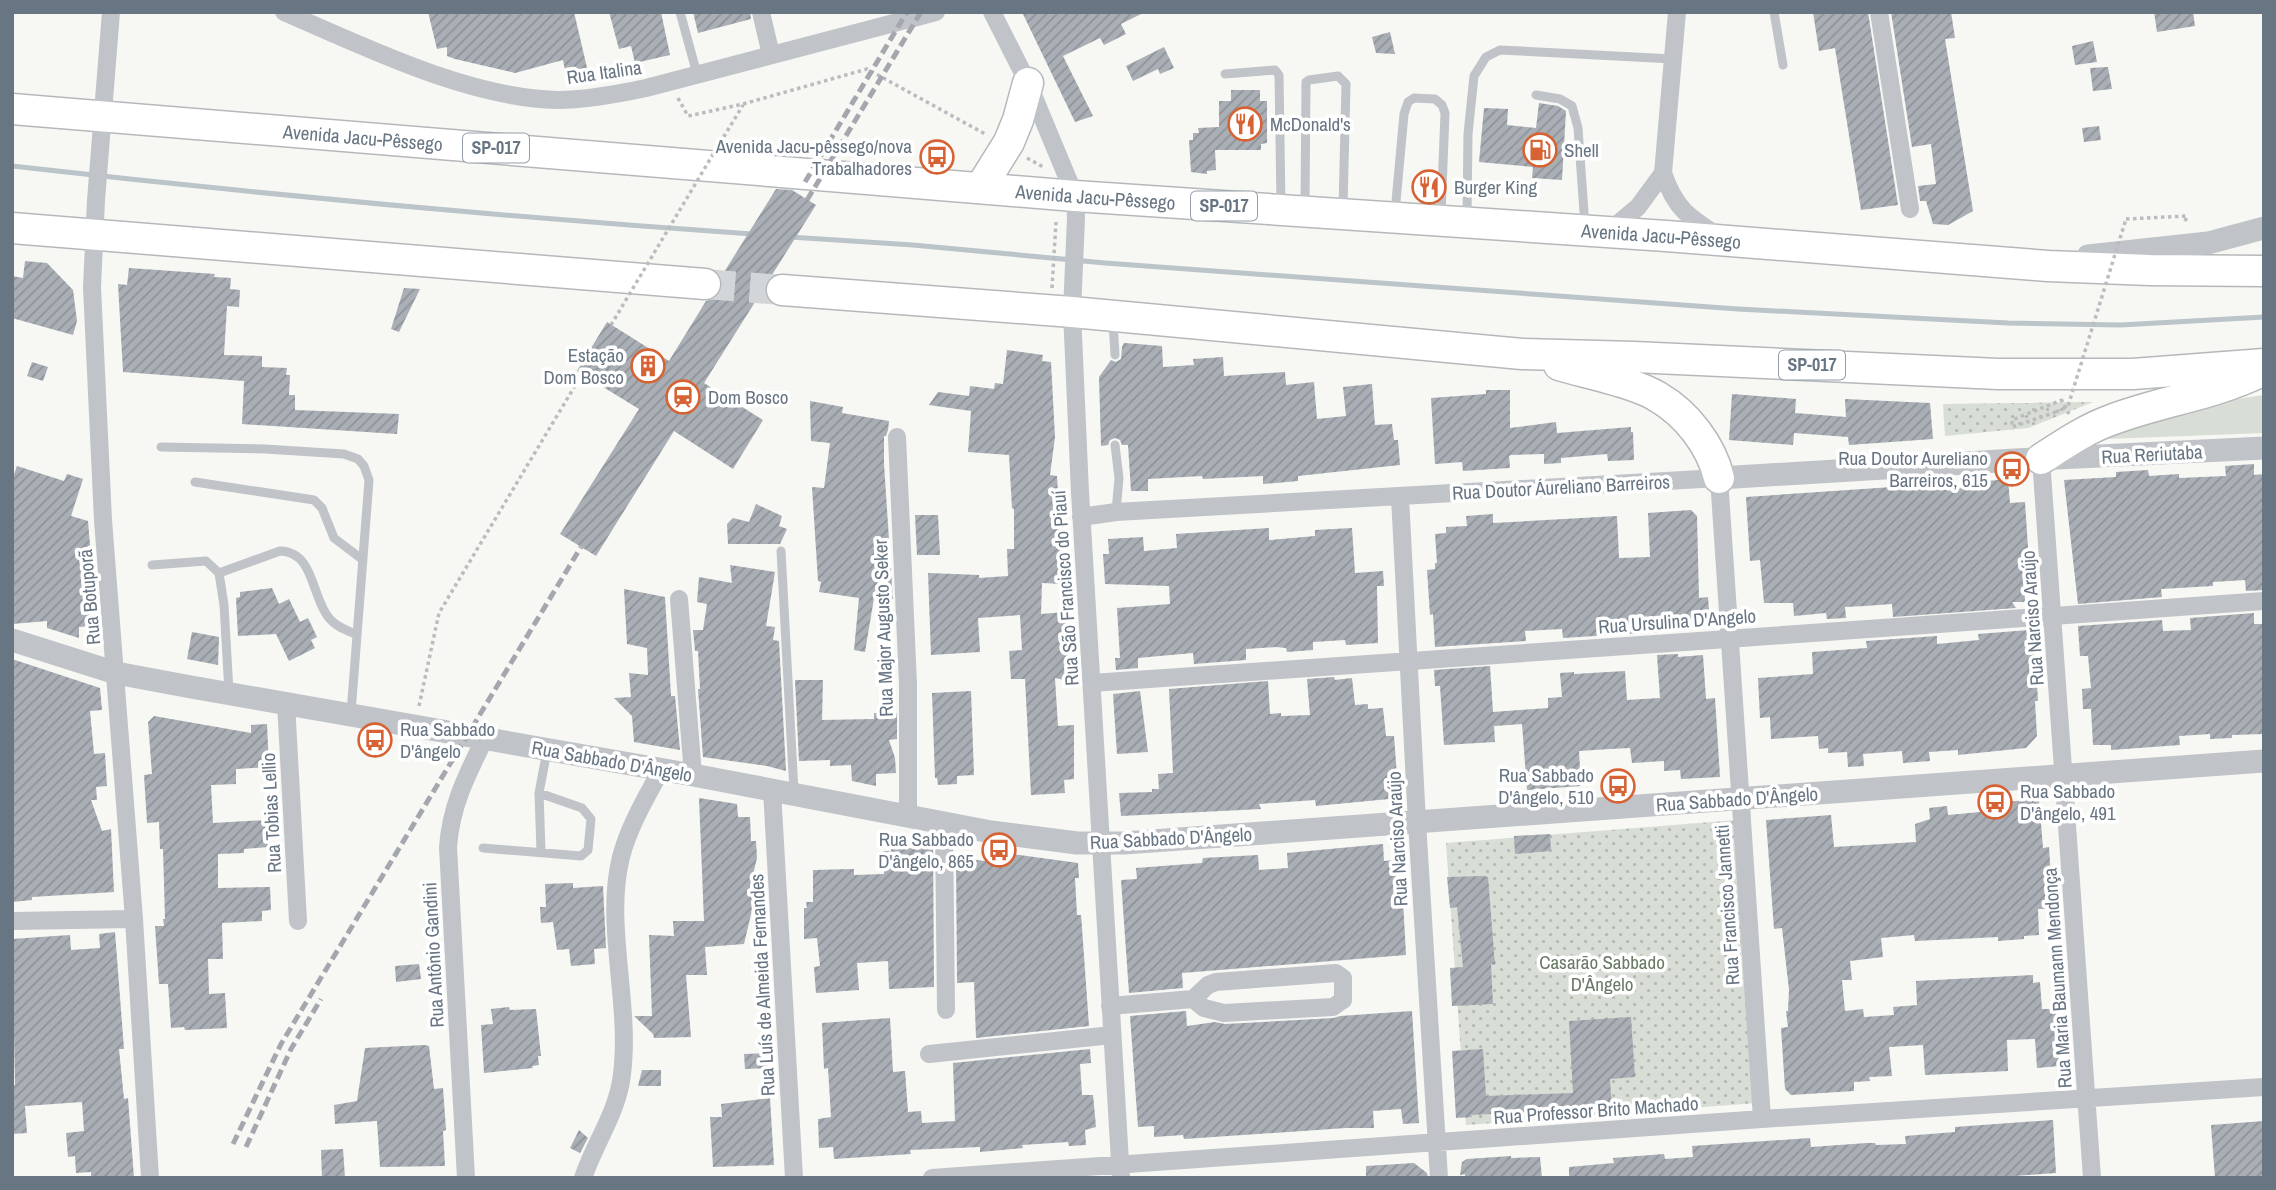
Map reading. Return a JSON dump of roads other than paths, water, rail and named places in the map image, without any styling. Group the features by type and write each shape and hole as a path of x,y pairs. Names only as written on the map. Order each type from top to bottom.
{"highway":[{"path":"981,187 1007,146 1018,120 1028,83"},
{"name":"Avenida Jacu-Pêssego","path":"12,109 102,127 981,187 1068,203 1293,210 2049,266 2162,271 2264,271"},
{"path":"12,228 705,284"},
{"name":"SP-017","path":"782,290 1072,300 1113,316 1522,354 1998,374 2060,387 2133,374 2264,364"},
{"path":"1522,354 1657,396 1695,429 1706,446 1719,478"},
{"path":"2041,458 2079,434 2111,420 2220,389 2264,370"}],"street":[{"name":"Rua Botuporã","path":"111,12 92,286 103,520 134,919 150,1178"},
{"name":"Rua Italina","path":"284,12 457,82 520,97 559,100 622,93 936,12"},
{"path":"761,12 771,55"},
{"name":"Rua São Francisco do Piauí","path":"992,12 1028,83 1068,203 1081,517 1120,1171"},
{"path":"1677,12 1663,173 1671,196 1684,212 1727,242"},
{"path":"1879,12 1910,209"},
{"path":"1596,232 1638,207 1663,173"},
{"path":"2049,266 2082,257 2208,243 2264,228"},
{"name":"Rua Major Augusto Seker","path":"897,437 908,684 908,818"},
{"name":"Rua Reriutaba","path":"2041,458 2264,448"},
{"name":"Rua Doutor Áureliano Barreiros","path":"1081,517 1116,512 2041,458"},
{"name":"Rua Narciso Araújo","path":"2041,458 2064,775"},
{"name":"Rua Francisco Jannetti","path":"1719,478 1762,1119"},
{"name":"Rua Narciso Araújo","path":"1400,497 1439,1178"},
{"path":"679,599 692,775"},
{"name":"Rua Ursulina D'Angelo","path":"1092,683 2264,601"},
{"name":"Rua Sabbado D'Ângelo","path":"12,640 116,673 692,775 908,818 1024,837 1102,843 2264,761"},
{"name":"Rua Tobias Lellio","path":"286,703 298,921"},
{"name":"Rua Antônio Gandini","path":"466,1178 448,847 449,822 456,797 485,738"},
{"path":"583,1178 611,1118 619,1095 622,1074 625,1025 617,924 621,858 629,832 661,770"},
{"name":"Rua Maria Baumann Mendonça","path":"2064,775 2092,1178"},
{"name":"Rua Luís de Almeida Fernandes","path":"772,790 794,1178"},
{"path":"944,824 946,1010"},
{"path":"12,921 134,919"},
{"path":"1110,1006 1193,999 1208,985 1216,982 1336,973 1343,978 1343,1000 1333,1007 1224,1013 1204,1008 1193,999"},
{"path":"929,1054 1112,1035"},
{"name":"Rua Professor Brito Machado","path":"932,1178 1120,1171 1436,1143 1762,1119 2264,1087"}],"lane":[{"path":"680,12 697,74"},
{"path":"1774,12 1783,65"},
{"path":"1454,222 1474,76 1486,57 1500,50 1673,59"},
{"path":"1225,74 1275,70 1279,75 1293,210"},
{"path":"1293,210 1305,86 1309,80 1338,76 1346,84 1343,214"},
{"path":"1536,95 1560,99 1572,106 1596,232"},
{"path":"1394,217 1404,114 1408,103 1414,98 1435,99 1442,105 1445,113 1454,222"},
{"path":"1113,316 1115,355"},
{"path":"1115,445 1119,478 1116,512"},
{"path":"161,447 344,454 358,459 364,466 369,480 351,715"},
{"path":"195,482 314,500 322,508 334,538 363,559"},
{"path":"219,573 280,551 291,551 300,557 327,616 336,625 357,635"},
{"path":"781,551 794,794"},
{"path":"152,565 206,561 219,573 224,605 229,694"},
{"path":"541,851 538,793 547,749"},
{"path":"483,848 581,856 589,850 591,819 582,808 538,793"}],"waterway":[{"path":"12,166 382,204 752,234"},
{"path":"790,237 1738,309 2008,323 2121,325 2264,317"}],"tunnel":[{"path":"705,284 782,290"}],"railway":[{"path":"805,182 907,12"},
{"path":"807,200 921,12"},
{"path":"233,1144 281,1044 581,547"},
{"path":"246,1147 291,1049 321,999"}],"place":[{"name":"McDonald's","path":"1245,124"},
{"name":"Shell","path":"1540,150"},
{"name":"Avenida Jacu-pêssego/nova Trabalhadores","path":"937,157"},
{"name":"Burger King","path":"1429,187"},
{"name":"Estação Dom Bosco","path":"648,366"},
{"name":"Dom Bosco","path":"683,397"},
{"name":"Rua Doutor Aureliano Barreiros, 615","path":"2012,469"},
{"name":"Rua Sabbado D'ângelo","path":"375,740"},
{"name":"Rua Sabbado D'ângelo, 510","path":"1618,786"},
{"name":"Rua Sabbado D'ângelo, 491","path":"1995,802"},
{"name":"Rua Sabbado D'ângelo, 865","path":"999,850"}],"park label":[{"name":"Casarão Sabbado D'Ângelo","path":"1602,973"}]}
